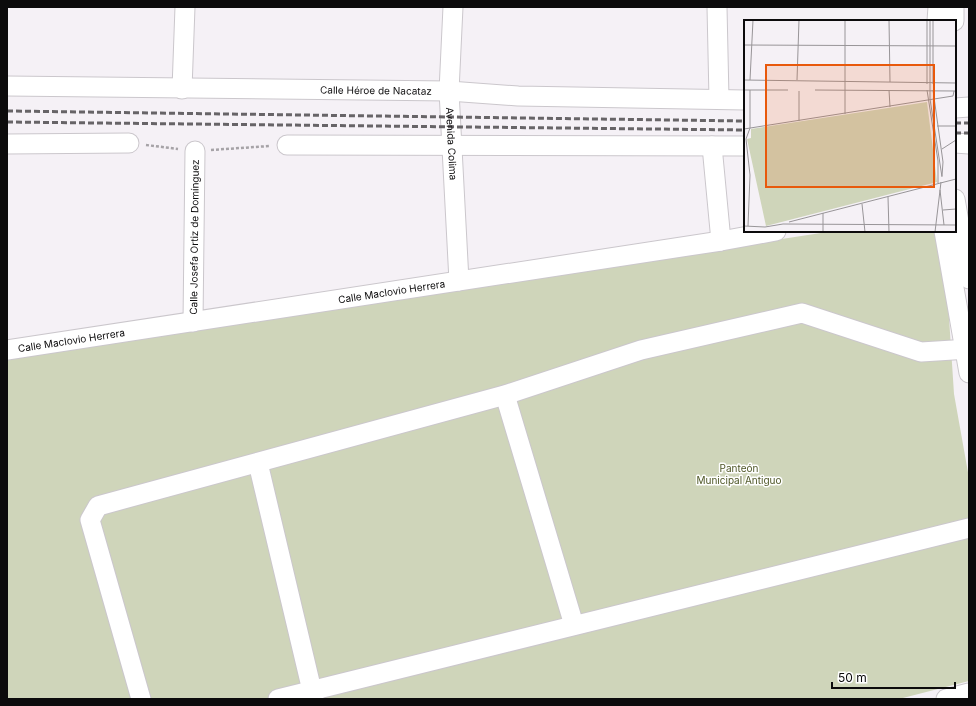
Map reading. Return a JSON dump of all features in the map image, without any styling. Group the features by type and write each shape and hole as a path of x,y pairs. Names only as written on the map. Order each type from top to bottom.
{"street":[{"path":"182,88 185,7"},
{"name":"Avenida Colima","path":"453,7 449,91 459,281"},
{"path":"717,7 719,99"},
{"path":"937,20 938,7"},
{"path":"954,7 954,20"},
{"name":"Calle Héroe de Nacataz","path":"7,86 449,91 518,96 744,100"},
{"path":"956,108 969,107"},
{"path":"7,144 129,143"},
{"path":"956,144 969,144"},
{"path":"287,145 744,146"},
{"path":"712,146 720,241"},
{"name":"Calle Josefa Ortiz de Domínguez","path":"193,322 195,152"},
{"path":"956,199 969,198"},
{"path":"956,205 969,279"},
{"name":"Calle Maclovio Herrera","path":"7,350 770,232"},
{"path":"944,232 967,349 969,373"},
{"path":"141,699 90,520 98,506 505,395 641,350 802,313 921,352 967,349"},
{"path":"505,395 574,626"},
{"path":"258,463 313,694"},
{"path":"278,699 313,694 574,626 969,528"},
{"path":"946,699 969,693"}],"path":[{"path":"129,143 195,152 287,145"}],"green space":[{"name":"Panteón Municipal Antiguo","path":"827,232 937,232 947,287 954,394 969,478 969,681 899,699 7,699 7,357"}],"railway":[{"path":"7,111 744,121"},
{"path":"7,122 744,130"},
{"path":"956,123 969,123"},
{"path":"956,133 969,133"}]}
